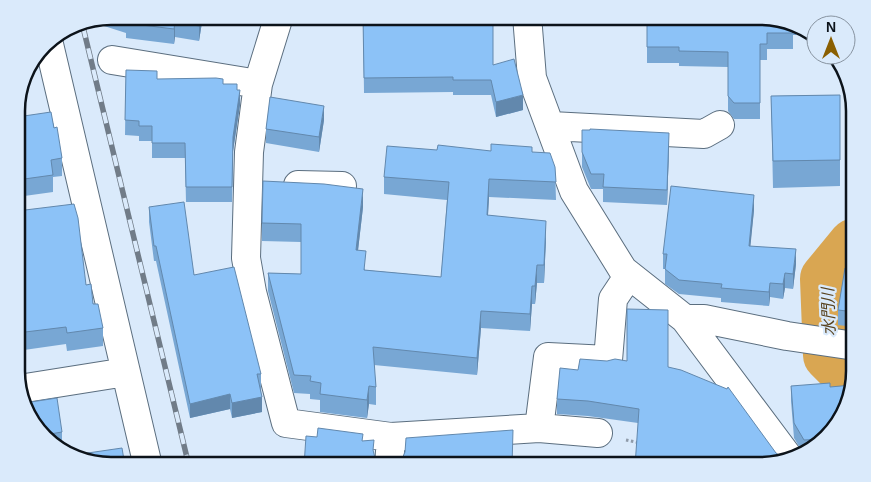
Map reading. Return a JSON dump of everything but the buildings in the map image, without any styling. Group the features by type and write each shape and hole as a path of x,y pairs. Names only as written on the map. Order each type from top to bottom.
{"street":[{"path":"276,25 258,84 249,152 246,258 252,292 286,423 391,437 539,428 598,433"},
{"path":"528,25 532,78 574,191 623,270 686,319 785,453"},
{"path":"50,50 74,205 126,372 146,457"},
{"path":"112,60 258,84"},
{"path":"551,126 704,134 720,126"},
{"path":"248,183 342,186"},
{"path":"539,428 548,357 608,360 613,299 629,275"},
{"path":"686,319 704,319 786,336 846,344"},
{"path":"27,388 126,372"},
{"path":"390,457 391,437"}],"path":[{"path":"598,433 644,444"}],"waterway":[{"name":"水門川","path":"846,256 827,279 830,355 846,371"}],"railway":[{"path":"84,30 187,457"}]}
